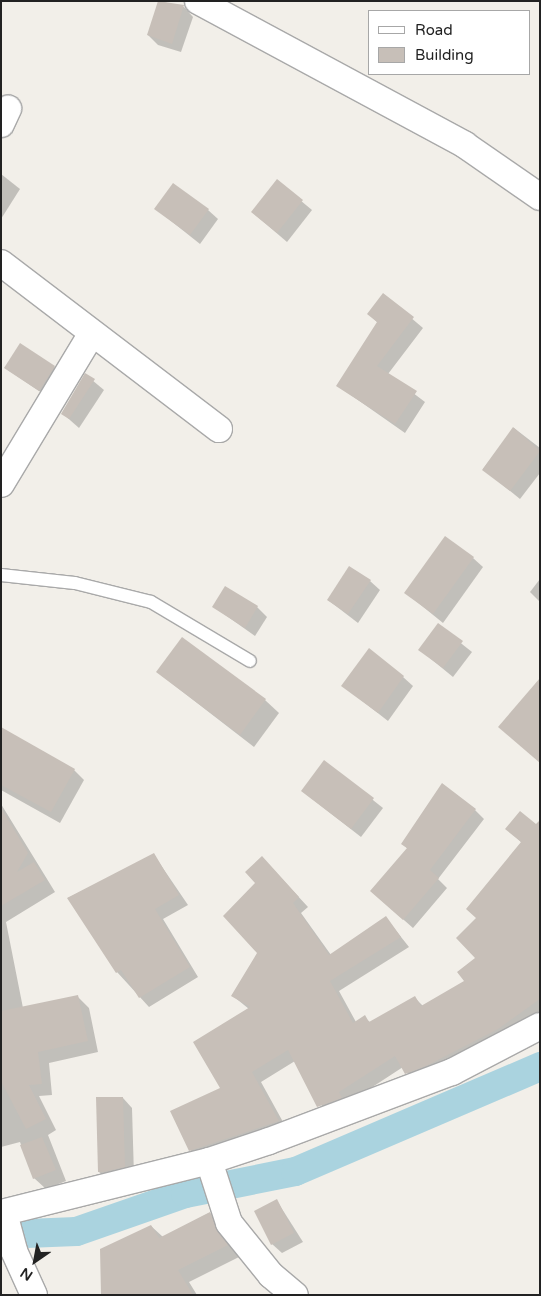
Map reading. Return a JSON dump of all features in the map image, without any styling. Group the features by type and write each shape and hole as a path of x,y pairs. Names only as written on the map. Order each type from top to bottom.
{"street":[{"path":"198,1 465,145 540,197"},
{"path":"1,263 219,429"},
{"path":"1,484 92,333"},
{"path":"34,1295 14,1251 4,1217 210,1166 452,1072 540,1026"},
{"path":"210,1166 218,1199 229,1223 271,1276 295,1295"}],"lane":[{"path":"1,575 75,583 151,602 250,661"}],"building":[{"path":"158,1 184,5 172,44 147,35"},
{"path":"277,179 303,200 277,233 251,212"},
{"path":"173,183 209,209 190,235 154,209"},
{"path":"383,293 414,317 377,366 417,391 395,424 336,386 377,322 367,314"},
{"path":"20,343 55,366 39,391 4,368"},
{"path":"85,373 95,379 69,419 61,414"},
{"path":"513,427 540,451 510,491 482,470"},
{"path":"445,536 474,557 433,614 404,593"},
{"path":"349,566 371,580 348,614 327,600"},
{"path":"225,586 258,606 245,628 212,607"},
{"path":"438,623 463,641 443,668 418,650"},
{"path":"182,637 266,699 240,735 156,672"},
{"path":"369,648 404,676 378,713 341,686"},
{"path":"540,678 540,763 498,727"},
{"path":"1,727 75,769 51,812 1,785"},
{"path":"324,760 374,798 351,829 301,791"},
{"path":"442,783 476,809 430,870 439,878 403,920 370,891 407,848 401,844"},
{"path":"1,808 28,853 17,872 34,862 45,880 1,906"},
{"path":"520,811 536,824 540,820 540,999 498,1029 428,1065 405,1074 395,1056 339,1092 342,1098 317,1107 288,1050 252,1072 279,1121 189,1151 170,1111 220,1088 193,1042 250,1007 231,996 257,953 223,916 255,883 245,872 262,856 299,897 293,903 329,955 386,916 401,937 330,981 353,1023 365,1015 369,1022 415,996 421,1006 464,981 457,972 475,958 456,938 476,918 466,909 521,842 505,829"},
{"path":"154,853 179,895 155,909 190,967 139,998 121,970 116,973 67,898"},
{"path":"78,995 88,1041 38,1052 42,1084 29,1085 46,1119 26,1129 1,1081 1,1011"},
{"path":"96,1097 123,1097 125,1167 98,1172"},
{"path":"42,1137 56,1170 33,1179 20,1145"},
{"path":"277,1199 294,1233 271,1245 254,1211"},
{"path":"210,1212 228,1245 178,1270 193,1295 101,1295 100,1249 151,1225 159,1238"}],"waterway":[{"path":"1,1234 76,1231 185,1193 295,1171 540,1066"}]}
